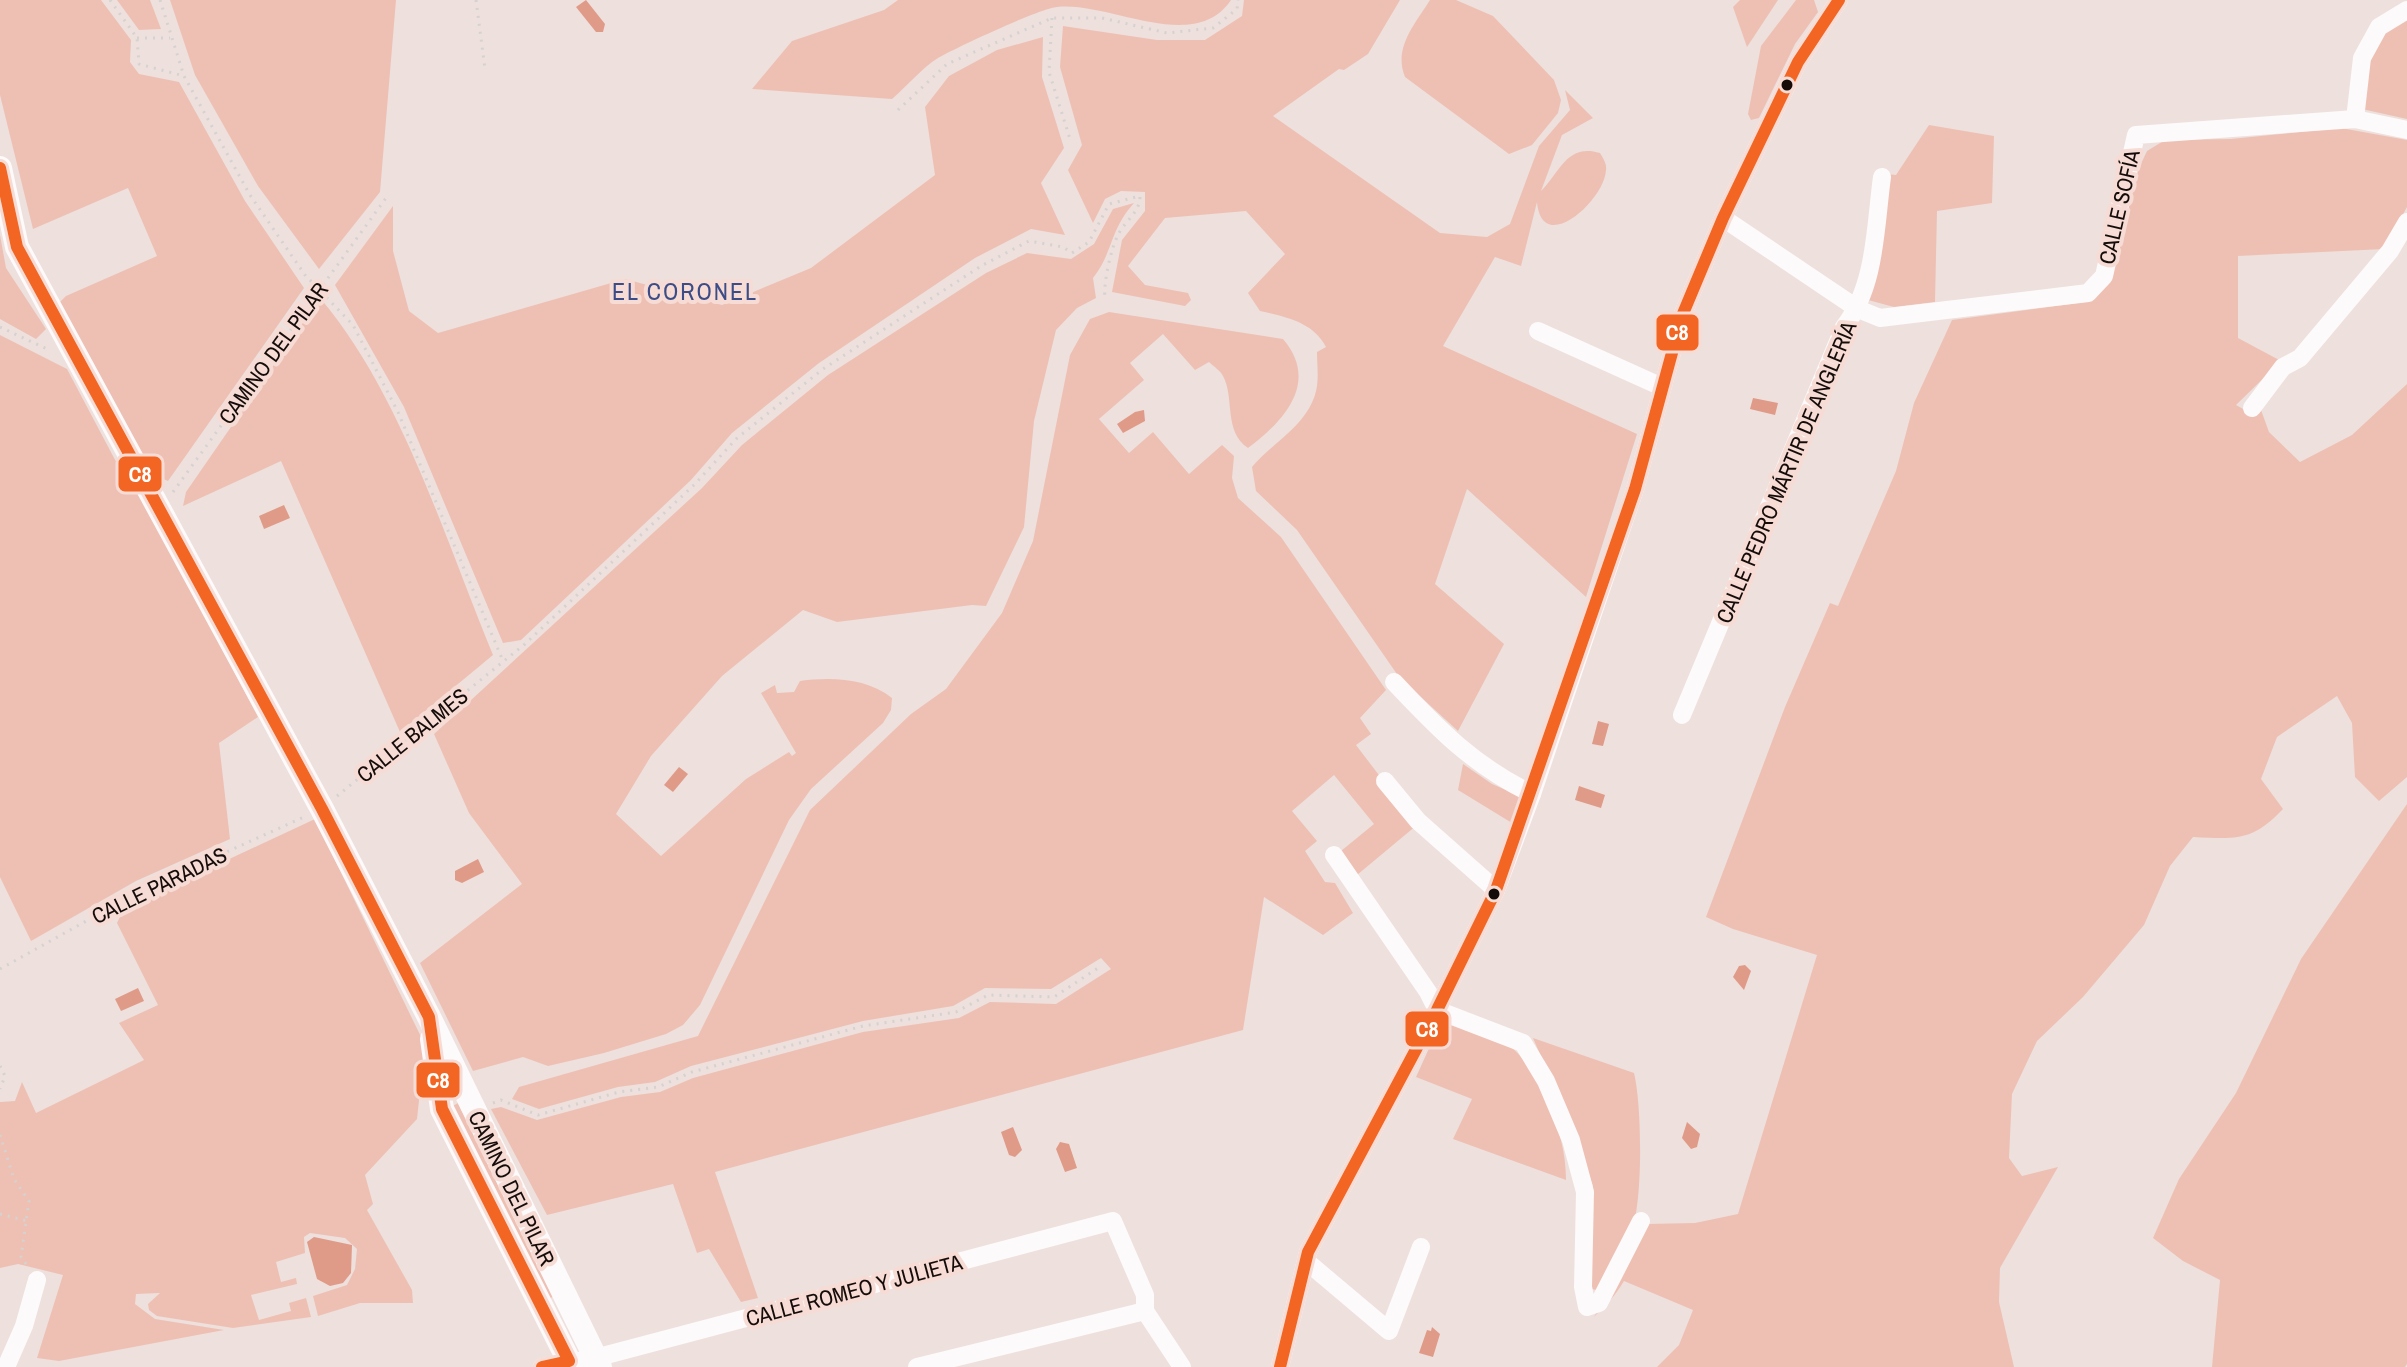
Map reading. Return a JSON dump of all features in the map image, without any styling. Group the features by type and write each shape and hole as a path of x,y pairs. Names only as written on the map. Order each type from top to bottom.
{"main road":[{"name":"CAMINO DEL PILAR","path":"0,168 17,247 322,809 429,1017 598,1363"},
{"name":"CAMINO DEL PILAR","path":"429,1017 442,1109 570,1364"}],"street":[{"path":"1280,1367 1306,1261 1496,890 1532,794 1635,489 1682,316 1723,218 1798,62 1839,0"},
{"path":"2355,119 2362,58 2379,27 2407,10"},
{"name":"CALLE SOFÍA","path":"1723,218 1858,309 1880,318 2088,293 2104,276 2136,135 2355,119 2407,130"},
{"name":"CALLE PEDRO MÁRTIR DE ANGLERÍA","path":"1682,715 1844,327 1858,309 1866,289 1882,177"},
{"path":"2252,408 2283,367 2300,358 2390,251 2407,222"},
{"path":"1538,331 1662,387"},
{"path":"1394,682 1451,743 1493,775 1532,794"},
{"path":"1385,781 1418,821 1496,890"},
{"path":"1334,855 1428,992 1437,1010 1523,1043 1546,1081 1571,1140 1585,1192 1583,1287 1587,1307 1599,1303 1641,1221"},
{"name":"CALLE ROMEO Y JULIETA","path":"598,1363 1113,1221 1145,1295 1145,1311"},
{"path":"1306,1261 1389,1331 1421,1247"},
{"path":"6,1367 24,1326 37,1280"},
{"path":"917,1367 1145,1311 1182,1367"},
{"path":"542,1367 598,1363"}],"path":[{"path":"110,0 137,38 139,64 184,76"},
{"path":"160,0 184,76 250,195 319,289 353,325 398,412 503,661"},
{"path":"476,0 485,69"},
{"path":"898,110 947,64 1052,18 1102,18 1167,33 1213,28 1237,9 1238,0"},
{"path":"1052,18 1049,72 1070,139"},
{"path":"137,38 171,38"},
{"name":"CALLE BALMES","path":"322,809 503,661 695,484 736,439 823,369 981,266 1029,241 1063,247 1072,253 1089,242 1109,204 1140,196 1140,207 1117,237 1111,267 1103,282 1105,299"},
{"name":"CAMINO DEL PILAR","path":"155,502 177,491 386,198"},
{"path":"0,327 34,346 76,356"},
{"name":"CALLE PARADAS","path":"0,969 142,890 322,809"},
{"path":"474,1109 501,1100 538,1115 619,1092 658,1087 692,1072 863,1026 956,1012 988,995 1054,997 1098,968"},
{"path":"0,1066 5,1076 0,1089"},
{"path":"0,1135 14,1179 29,1201 21,1257 37,1280"},
{"path":"0,1214 27,1221"}],"shaded area":[{"path":"0,0 101,0 131,40 130,62 139,74 179,82 245,201 304,288 168,481 154,475 58,304 66,296 157,256 128,188 33,229 0,95"},
{"path":"117,0 150,0 161,29 139,30"},
{"path":"170,0 396,0 380,192 319,269 258,186 195,75"},
{"path":"586,0 605,24 603,32 596,32 576,7"},
{"path":"898,0 1231,0 1215,16 1196,23 1173,25 1078,7 1048,9 938,58 892,99 752,89 792,41 884,10"},
{"path":"1244,0 1400,0 1368,54 1344,70 1339,69 1273,116 1440,233 1487,237 1510,224 1539,146 1570,110 1565,90 1593,118 1562,135 1541,191 1565,161 1580,152 1589,151 1600,153 1606,166 1596,195 1573,218 1561,224 1550,224 1541,218 1537,202 1521,266 1495,257 1443,346 1637,434 1586,597 1467,489 1435,584 1504,644 1458,731 1399,677 1297,530 1256,491 1252,467 1306,414 1317,386 1317,352 1326,347 1306,326 1260,311 1248,293 1285,254 1246,211 1165,218 1128,266 1145,285 1188,293 1191,300 1185,306 1112,292 1122,240 1145,211 1145,192 1121,191 1105,199 1093,223 1068,170 1082,145 1060,67 1063,26 1157,40 1205,40 1242,16"},
{"path":"1430,0 1456,0 1493,16 1554,80 1561,100 1558,113 1532,145 1509,154 1405,77 1402,66 1404,46"},
{"path":"1740,0 1778,0 1747,47 1733,7"},
{"path":"1796,0 1814,0 1818,12 1795,44 1759,118 1751,120 1748,114 1761,46"},
{"path":"2407,19 2407,119 2362,109 2369,65 2380,36"},
{"path":"1043,37 1042,77 1064,148 1041,183 1065,235 1031,229 975,258 819,363 732,433 691,480 521,640 503,643 404,407 335,285 393,206 393,251 409,311 438,333 625,279 722,305 811,268 935,175 925,107 949,76 997,50"},
{"path":"1929,125 1994,136 1992,203 1937,211 1935,302 1894,307 1868,300 1887,174 1896,175"},
{"path":"2341,128 2407,140 2407,207 2384,249 2238,256 2238,338 2281,361 2236,405 2252,414 2261,410 2269,432 2300,462 2352,435 2407,384 2407,777 2379,801 2355,777 2352,723 2337,696 2277,737 2261,779 2283,809 2252,833 2232,838 2193,837 2170,866 2144,925 2083,997 2037,1041 2012,1094 2009,1158 2022,1176 2058,1167 2000,1268 1999,1302 2014,1367 1657,1367 1679,1345 1693,1310 1624,1281 1594,1317 1647,1224 1695,1223 1738,1214 1817,955 1733,929 1706,917 1785,707 1830,603 1838,606 1896,471 1914,403 1952,320 2086,302 2108,285 2139,168 2147,151 2165,140 2231,139"},
{"path":"1134,203 1120,223 1093,278 1096,298 1077,308 1056,330 1034,421 1024,527 986,606 972,605 837,622 803,610 722,676 651,756 616,814 661,856 746,779 789,752 792,756 796,753 761,693 775,685 777,693 794,692 800,681 848,680 871,686 892,698 891,710 883,723 811,789 789,820 700,1005 683,1025 666,1034 604,1053 548,1066 523,1057 473,1071 420,963 522,884 469,813 434,734 702,488 742,445 828,375 986,273 1027,253 1071,259 1094,244 1113,209"},
{"path":"0,235 6,268 46,329 36,339 0,319"},
{"path":"320,298 349,336 398,422 439,516 493,655 400,732 281,461 183,506 186,492"},
{"path":"1109,312 1283,339 1294,355 1298,385 1293,400 1274,426 1248,448 1235,433 1222,374 1209,362 1195,370 1163,334 1130,363 1144,380 1099,419 1129,453 1153,432 1189,474 1222,445 1234,456 1232,478 1238,498 1281,537 1386,690 1360,718 1371,734 1356,745 1417,825 1357,875 1341,851 1374,824 1334,775 1292,811 1317,841 1305,851 1325,882 1335,883 1353,913 1323,935 1264,897 1243,1030 715,1172 758,1298 741,1302 709,1249 697,1253 673,1184 547,1215 491,1109 501,1107 537,1120 621,1097 660,1092 693,1078 863,1032 959,1018 990,1002 1056,1004 1111,969 1101,958 1051,989 985,988 953,1006 863,1021 691,1066 655,1082 618,1087 539,1109 512,1099 519,1087 698,1036 810,810 911,714 946,689 1002,613 1033,541 1070,355 1090,319"},
{"path":"0,335 67,369 131,490 137,488 258,717 219,743 230,839 136,881 31,941 0,877"},
{"path":"1753,398 1778,403 1775,415 1750,409"},
{"path":"1144,410 1145,421 1123,433 1117,424"},
{"path":"284,505 290,518 264,529 259,516"},
{"path":"1598,721 1609,724 1603,746 1592,744"},
{"path":"1463,764 1492,784 1522,797 1512,823 1458,790"},
{"path":"679,767 688,774 673,792 664,785"},
{"path":"1579,786 1605,795 1601,808 1575,800"},
{"path":"2407,804 2407,1364 2405,1367 2212,1367 2220,1280 2183,1261 2153,1238 2179,1179 2236,1093 2301,959"},
{"path":"315,819 425,1045 417,1119 365,1175 373,1204 367,1210 412,1290 413,1303 360,1303 318,1316 313,1296 347,1285 355,1269 357,1249 345,1238 310,1233 304,1237 305,1253 276,1262 281,1282 296,1278 297,1284 251,1295 259,1320 291,1311 289,1303 306,1298 311,1317 233,1328 157,1316 149,1310 148,1304 160,1293 136,1294 135,1304 155,1319 224,1330 59,1361 37,1358 63,1275 18,1264 0,1268 0,1102 15,1101 22,1082 36,1113 144,1060 119,1023 158,1005 117,923 124,908"},
{"path":"478,859 484,872 462,883 455,880 455,871"},
{"path":"1745,965 1751,971 1744,990 1733,977 1739,966"},
{"path":"138,988 144,1001 121,1011 115,999"},
{"path":"1441,1022 1495,1037 1520,1055 1539,1083 1555,1121 1563,1150 1566,1180 1453,1139 1472,1099 1416,1077"},
{"path":"1533,1038 1634,1073 1639,1107 1640,1152 1636,1216 1625,1245 1597,1290 1592,1289 1590,1275 1593,1186 1579,1144"},
{"path":"458,1103 554,1296 549,1299 453,1106"},
{"path":"1687,1122 1700,1134 1697,1147 1691,1149 1682,1138"},
{"path":"1013,1127 1022,1150 1015,1157 1009,1155 1001,1132"},
{"path":"1060,1142 1069,1144 1077,1168 1065,1172 1056,1149"},
{"path":"314,1237 352,1245 351,1273 343,1283 330,1286 317,1279 307,1242"},
{"path":"1432,1327 1440,1334 1433,1357 1419,1353 1427,1330 1431,1331"}],"transit line":[{"name":"C8","path":"1280,1367 1308,1252 1437,1010 1496,890 1635,489 1682,316 1723,218 1798,62 1839,0"},
{"name":"C8","path":"0,168 17,247 322,809 429,1017 442,1109 569,1361 542,1367"}],"district":[{"name":"EL CORONEL","path":"685,292"}]}
